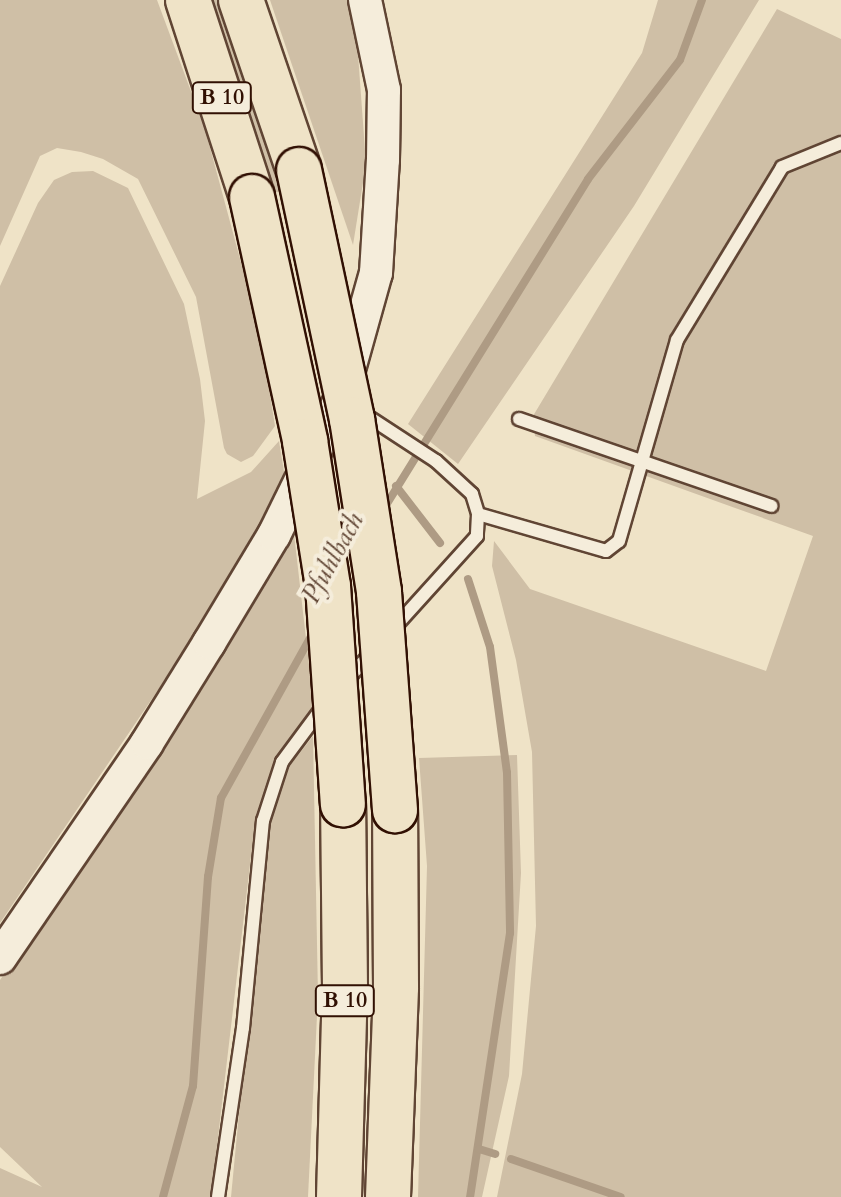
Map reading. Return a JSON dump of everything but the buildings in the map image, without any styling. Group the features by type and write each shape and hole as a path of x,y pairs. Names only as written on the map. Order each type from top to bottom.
{"highway":[{"name":"B 10","path":"188,0 252,197 305,441 328,586 343,804 345,987 339,1197"},
{"name":"B 10","path":"241,0 299,170 352,419 379,592 395,810 396,987 388,1197"}],"street":[{"path":"0,958 147,743 209,643 274,535 341,398 376,273 383,160 384,90 365,0"}],"lane":[{"path":"478,514 606,551 619,541 677,340 782,167 841,143"},
{"path":"218,1197 243,1028 263,821 282,762 317,714 477,536 478,514 472,494 436,461 341,398"},
{"path":"519,419 771,506"}],"shaded area":[{"path":"0,0 157,0 205,129 260,333 275,426 253,456 241,462 227,454 224,448 196,297 138,179 103,159 81,152 57,148 40,156 0,246"},
{"path":"209,0 225,0 285,191 272,193"},
{"path":"270,0 350,0 355,13 366,164 353,245"},
{"path":"658,0 759,0 634,206 458,464 408,424 642,53"},
{"path":"777,9 841,39 841,1197 497,1197 522,1074 536,926 532,752 516,660 492,566 494,541 530,589 766,671 813,536 535,436 533,416"},
{"path":"93,171 128,188 184,304 200,379 205,421 197,499 251,472 279,441 286,484 202,625 0,923 0,286 38,203 54,180 72,172"},
{"path":"293,525 314,708 279,756 255,822 211,1197 0,1197 0,1168 42,1187 0,1147 0,980 146,771"},
{"path":"313,736 318,996 308,1197 231,1197 267,822 288,768"},
{"path":"517,755 521,873 509,1076 482,1197 418,1197 427,866 419,758"}],"waterway":[{"name":"Pfuhlbach","path":"383,510 588,179 680,60 702,0"},
{"path":"396,486 440,543"},
{"path":"468,579 490,647 507,773 510,933 470,1197"},
{"name":"Pfuhlbach","path":"163,1197 193,1086 208,877 221,798 313,633"},
{"path":"479,1149 495,1154"},
{"path":"511,1159 621,1197"}]}
